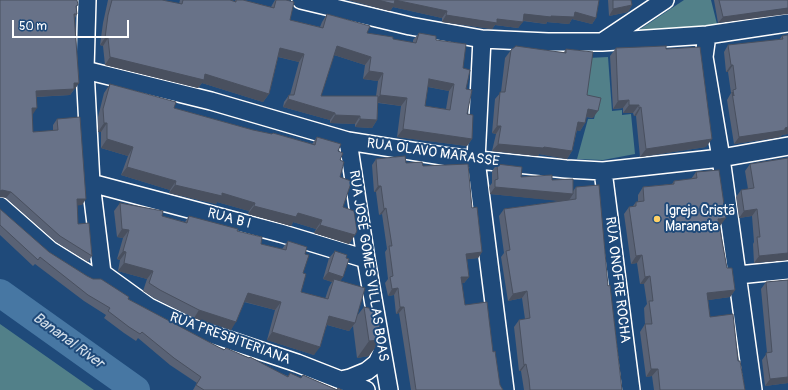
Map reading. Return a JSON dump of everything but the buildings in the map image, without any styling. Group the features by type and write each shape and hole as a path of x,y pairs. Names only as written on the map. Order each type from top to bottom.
{"street":[{"path":"86,0 85,70 91,183 102,273"},
{"path":"301,0 410,26 482,39 548,42 602,42 707,35 788,23"},
{"path":"602,42 665,0"},
{"path":"707,35 704,57 721,158 753,390"},
{"path":"482,39 476,160 505,390"},
{"name":"RUA OLAVO MARASSE","path":"85,70 211,101 348,141 410,152 566,170 603,171 721,158 788,146"},
{"name":"RUA JOSÉ GOMES VILLAS BOAS","path":"348,141 366,259 389,390"},
{"name":"RUA ONOFRE ROCHA","path":"603,171 630,390"},
{"name":"RUA B I","path":"91,183 280,233 366,259"},
{"name":"RUA PRESBITERIANA","path":"0,206 50,250 93,276 102,273 149,307 190,326 297,363 366,390"},
{"path":"738,275 788,270"},
{"path":"342,380 355,377 367,371 377,363 382,352"}],"green space":[{"path":"684,0 711,0 718,28 633,34"},
{"path":"608,57 612,111 622,110 622,115 631,114 635,154 603,160 577,159 588,119 594,119 597,105 582,102 588,58"},
{"path":"0,324 10,331 94,390 0,390"}],"waterway":[{"name":"Bananal River","path":"0,293 136,390"}],"place":[{"name":"Igreja Cristã Maranata","path":"657,219"}]}
